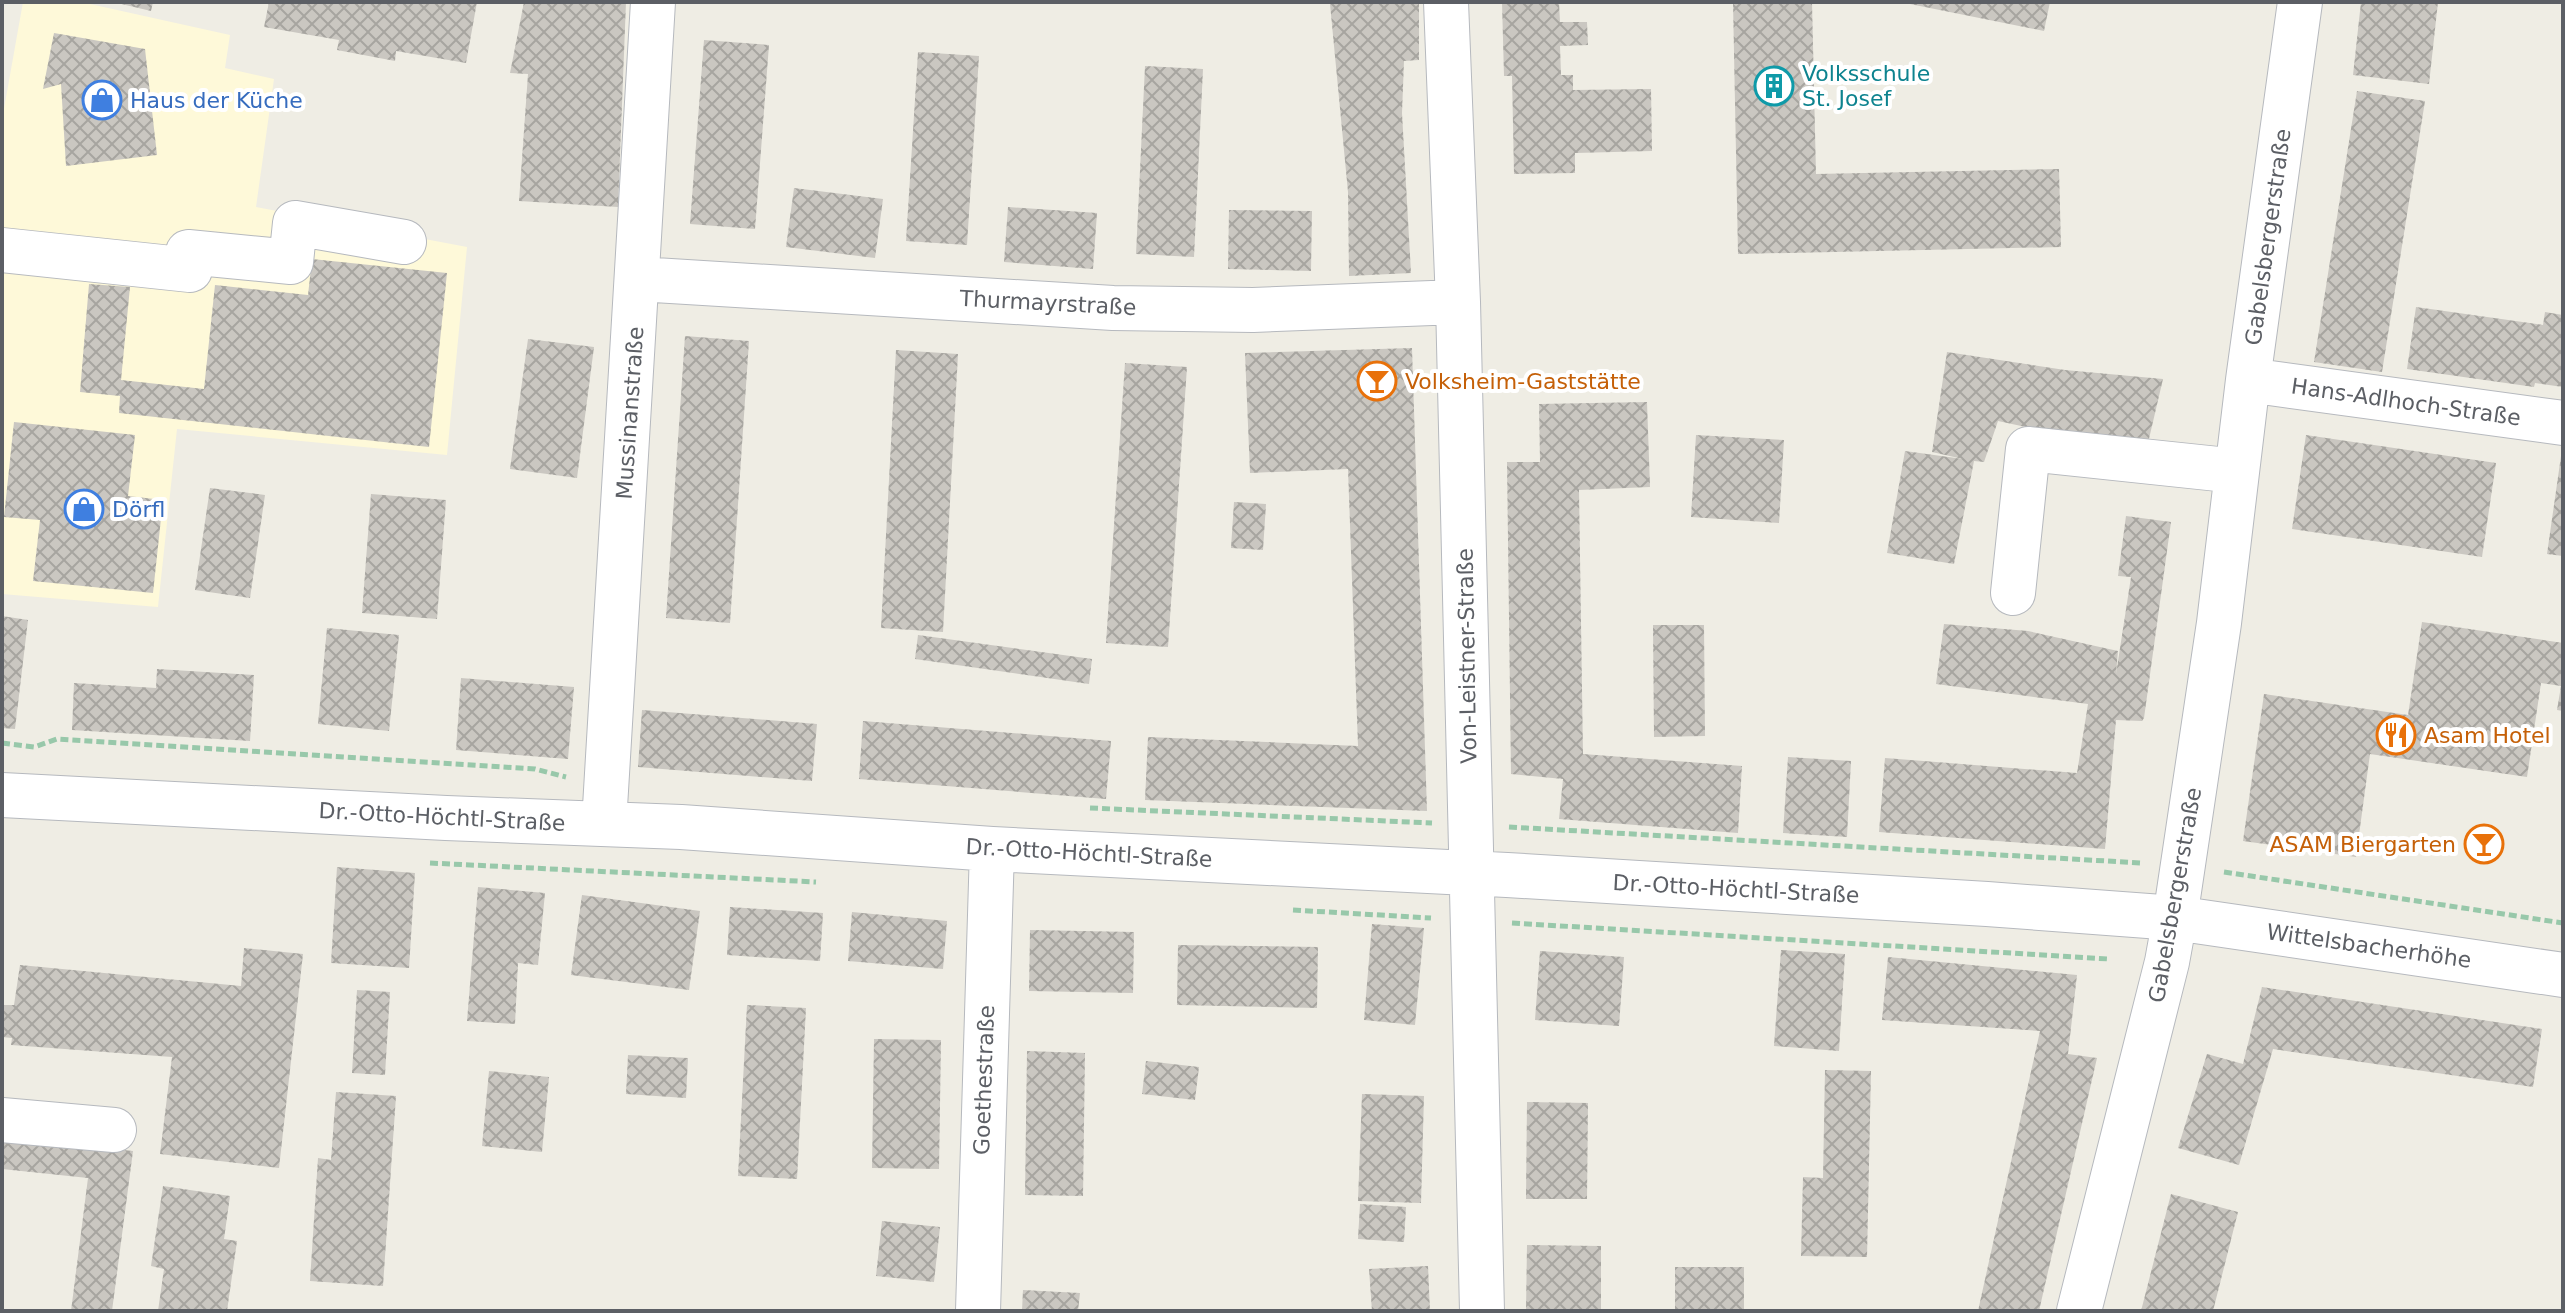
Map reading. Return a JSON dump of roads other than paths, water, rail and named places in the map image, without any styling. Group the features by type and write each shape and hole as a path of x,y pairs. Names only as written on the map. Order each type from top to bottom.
{"street":[{"name":"Mussinanstraße","path":"604,824 653,2"},
{"name":"Von-Leistner-Straße","path":"1446,2 1458,302 1482,1311"},
{"name":"Gabelsbergerstraße","path":"2079,1311 2167,962 2175,918 2219,623 2248,380 2300,2"},
{"path":"2,250 190,270 188,252 291,262 295,223 404,242"},
{"name":"Thurmayrstraße","path":"638,279 1113,308 1253,310 1458,302"},
{"name":"Hans-Adlhoch-Straße","path":"2248,380 2563,423"},
{"path":"2013,593 2028,449 2237,471"},
{"name":"Dr.-Otto-Höchtl-Straße","path":"2,795 604,824 992,849 1472,873 2175,918"},
{"name":"Goethestraße","path":"978,1311 992,849"},
{"name":"Wittelsbacherhöhe","path":"2175,918 2563,975"},
{"path":"2,1120 114,1130"}],"place":[{"name":"Volksschule St. Josef","path":"1774,86"},
{"name":"Haus der Küche","path":"102,100"},
{"name":"Volksheim-Gaststätte","path":"1377,381"},
{"name":"Dörfl","path":"84,509"},
{"name":"Asam Hotel","path":"2396,735"},
{"name":"ASAM Biergarten","path":"2484,844"}]}
